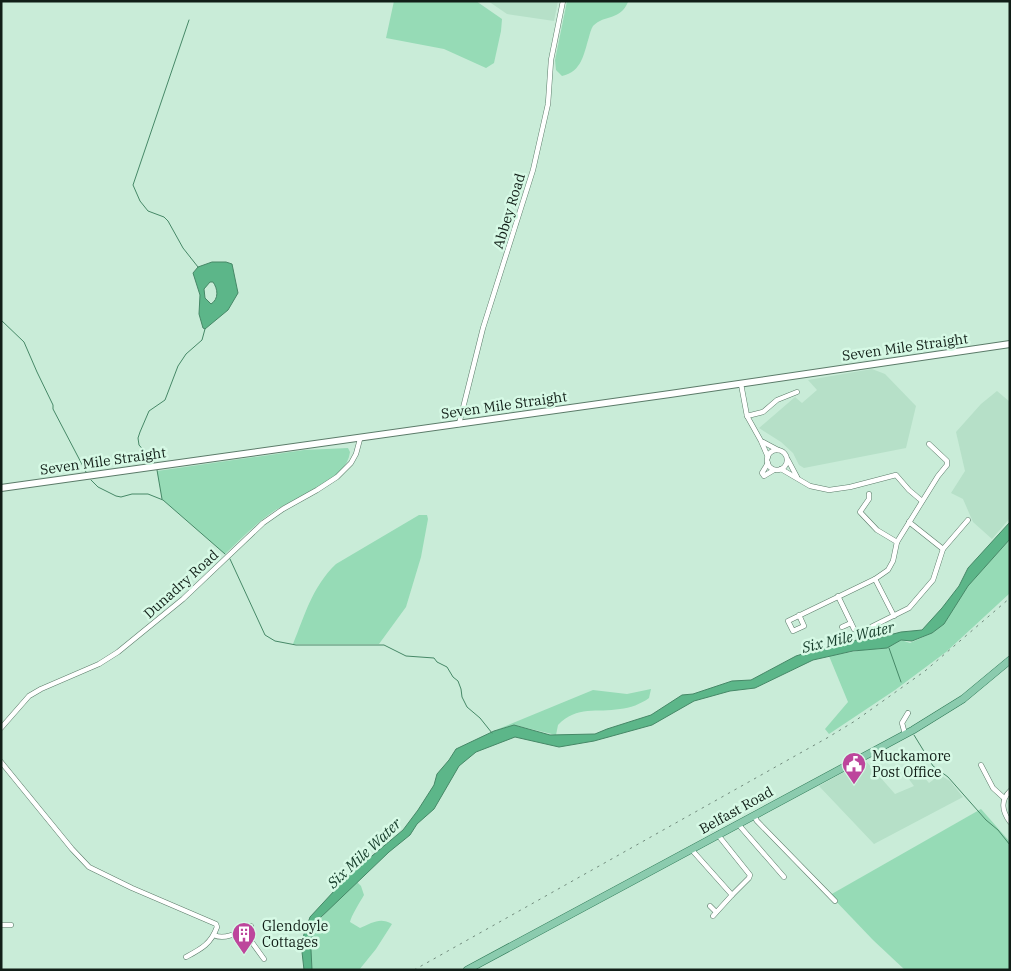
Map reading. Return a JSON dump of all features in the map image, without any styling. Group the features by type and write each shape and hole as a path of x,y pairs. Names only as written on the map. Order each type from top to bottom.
{"main road":[{"name":"Seven Mile Straight","path":"1,488 741,384 1010,344"},
{"name":"Belfast Road","path":"467,970 905,734 963,699 1010,660"}],"street":[{"name":"Abbey Road","path":"459,424 484,328 533,170 548,104 551,60 563,1"},
{"path":"741,384 747,416 768,457 768,463 762,473 764,476 774,470 781,470 813,487 834,490 895,475 912,493 922,500"},
{"path":"747,416 762,412 776,400 797,392"},
{"name":"Dunadry Road","path":"1,728 29,696 99,664 118,652 183,599 271,516 337,477 352,463 360,438"},
{"path":"761,441 786,454 792,471 800,480"},
{"path":"799,615 885,573 891,565 897,542 922,500 948,464 929,444"},
{"path":"768,457 772,452 778,450"},
{"path":"781,470 786,466 788,460"},
{"path":"768,463 774,470"},
{"path":"869,494 869,499 860,512 878,531 897,542"},
{"path":"871,627 909,608 929,585 943,549 968,520"},
{"path":"910,522 943,549"},
{"path":"875,579 894,616"},
{"path":"838,596 854,629"},
{"path":"842,627 851,623"},
{"path":"905,734 902,723 908,713"},
{"path":"1,762 89,867 132,888 214,923 217,927 214,935 205,947 186,957"},
{"path":"982,764 993,788 1004,798"},
{"path":"1010,791 1004,798 1004,811 1010,822"},
{"path":"754,816 835,902"},
{"path":"738,824 784,877"},
{"path":"710,906 714,914 750,875 718,835"},
{"path":"691,849 732,895"},
{"path":"1,925 11,926"},
{"path":"214,935 221,938 251,926"},
{"path":"243,930 264,959"}],"shaded area":[{"path":"394,1 476,1 502,19 494,63 486,68 444,49 386,38"},
{"path":"488,1 558,1 554,21 507,14"},
{"path":"567,1 628,2 625,8 617,15 602,20 593,26 584,55 578,66 569,74 562,76 556,70 555,60"},
{"path":"212,262 232,264 238,293 228,310 205,329 199,314 200,295 193,273 198,267","holes":["210,282 213,282 217,294 214,302 211,304 205,298 204,289"]},
{"path":"872,369 885,374 916,406 906,448 804,468 799,465 793,453 781,442 759,428 795,397 802,403 817,390 808,380"},
{"path":"997,391 1010,402 1010,518 992,539 973,522 963,499 951,493 965,471 956,432 981,404"},
{"path":"348,448 350,452 347,462 330,480 274,511 225,554 162,499 157,471 304,450"},
{"path":"419,515 427,515 428,519 421,557 406,607 379,644 293,644 315,592 336,564"},
{"path":"1010,522 1010,539 968,586 944,624 932,633 912,641 901,640 887,648 853,651 813,660 755,688 730,691 694,701 652,725 594,741 559,747 515,737 476,752 459,766 434,809 417,824 410,835 389,852 319,919 312,936 312,970 304,970 302,952 305,946 303,937 310,917 348,876 403,830 434,785 437,774 456,749 494,731 514,725 550,735 595,734 651,715 682,695 693,694 732,681 751,680 796,656 857,640 874,639 901,632 922,630 959,586 968,568"},
{"path":"1010,539 1010,593 946,652 895,690 829,734 825,729 848,702 829,656 887,648 901,640 910,643 932,633 944,624 968,586"},
{"path":"651,689 649,698 631,707 580,712 572,715 558,725 556,735 514,725 496,730 593,690 627,694"},
{"path":"865,760 895,794 914,786 908,778 917,769 929,783 940,775 950,781 963,797 874,844 819,786"},
{"path":"981,809 1010,842 1010,970 905,970 830,895"},
{"path":"357,882 361,886 364,895 350,922 360,928 380,921 392,924 376,949 359,970 312,970 311,943 315,928 331,907"}],"waterway":[{"path":"189,20 133,185 140,201 148,211 164,217 168,221 183,248 198,267"},
{"path":"1,320 24,342 53,405 53,409 86,472"},
{"path":"155,463 139,445 138,438 140,432 149,411 165,400 178,366 186,354 202,340 205,329"},
{"path":"157,470 162,499"},
{"path":"91,480 98,487 116,496 148,494 163,500 225,554"},
{"path":"230,559 265,635 275,641 296,645 384,645 406,656 434,658 437,662 447,667 458,681 467,707 480,718 492,733"},
{"path":"889,648 901,682"},
{"path":"914,735 933,766 948,777 1010,845"}],"railway":[{"path":"414,970 855,721 925,671 1010,598"}],"place":[{"name":"Muckamore Post Office","path":"854,785"},
{"name":"Glendoyle Cottages","path":"244,955"}],"water label":[{"name":"Six Mile Water","path":"848,637"},
{"name":"Six Mile Water","path":"364,853"}]}
